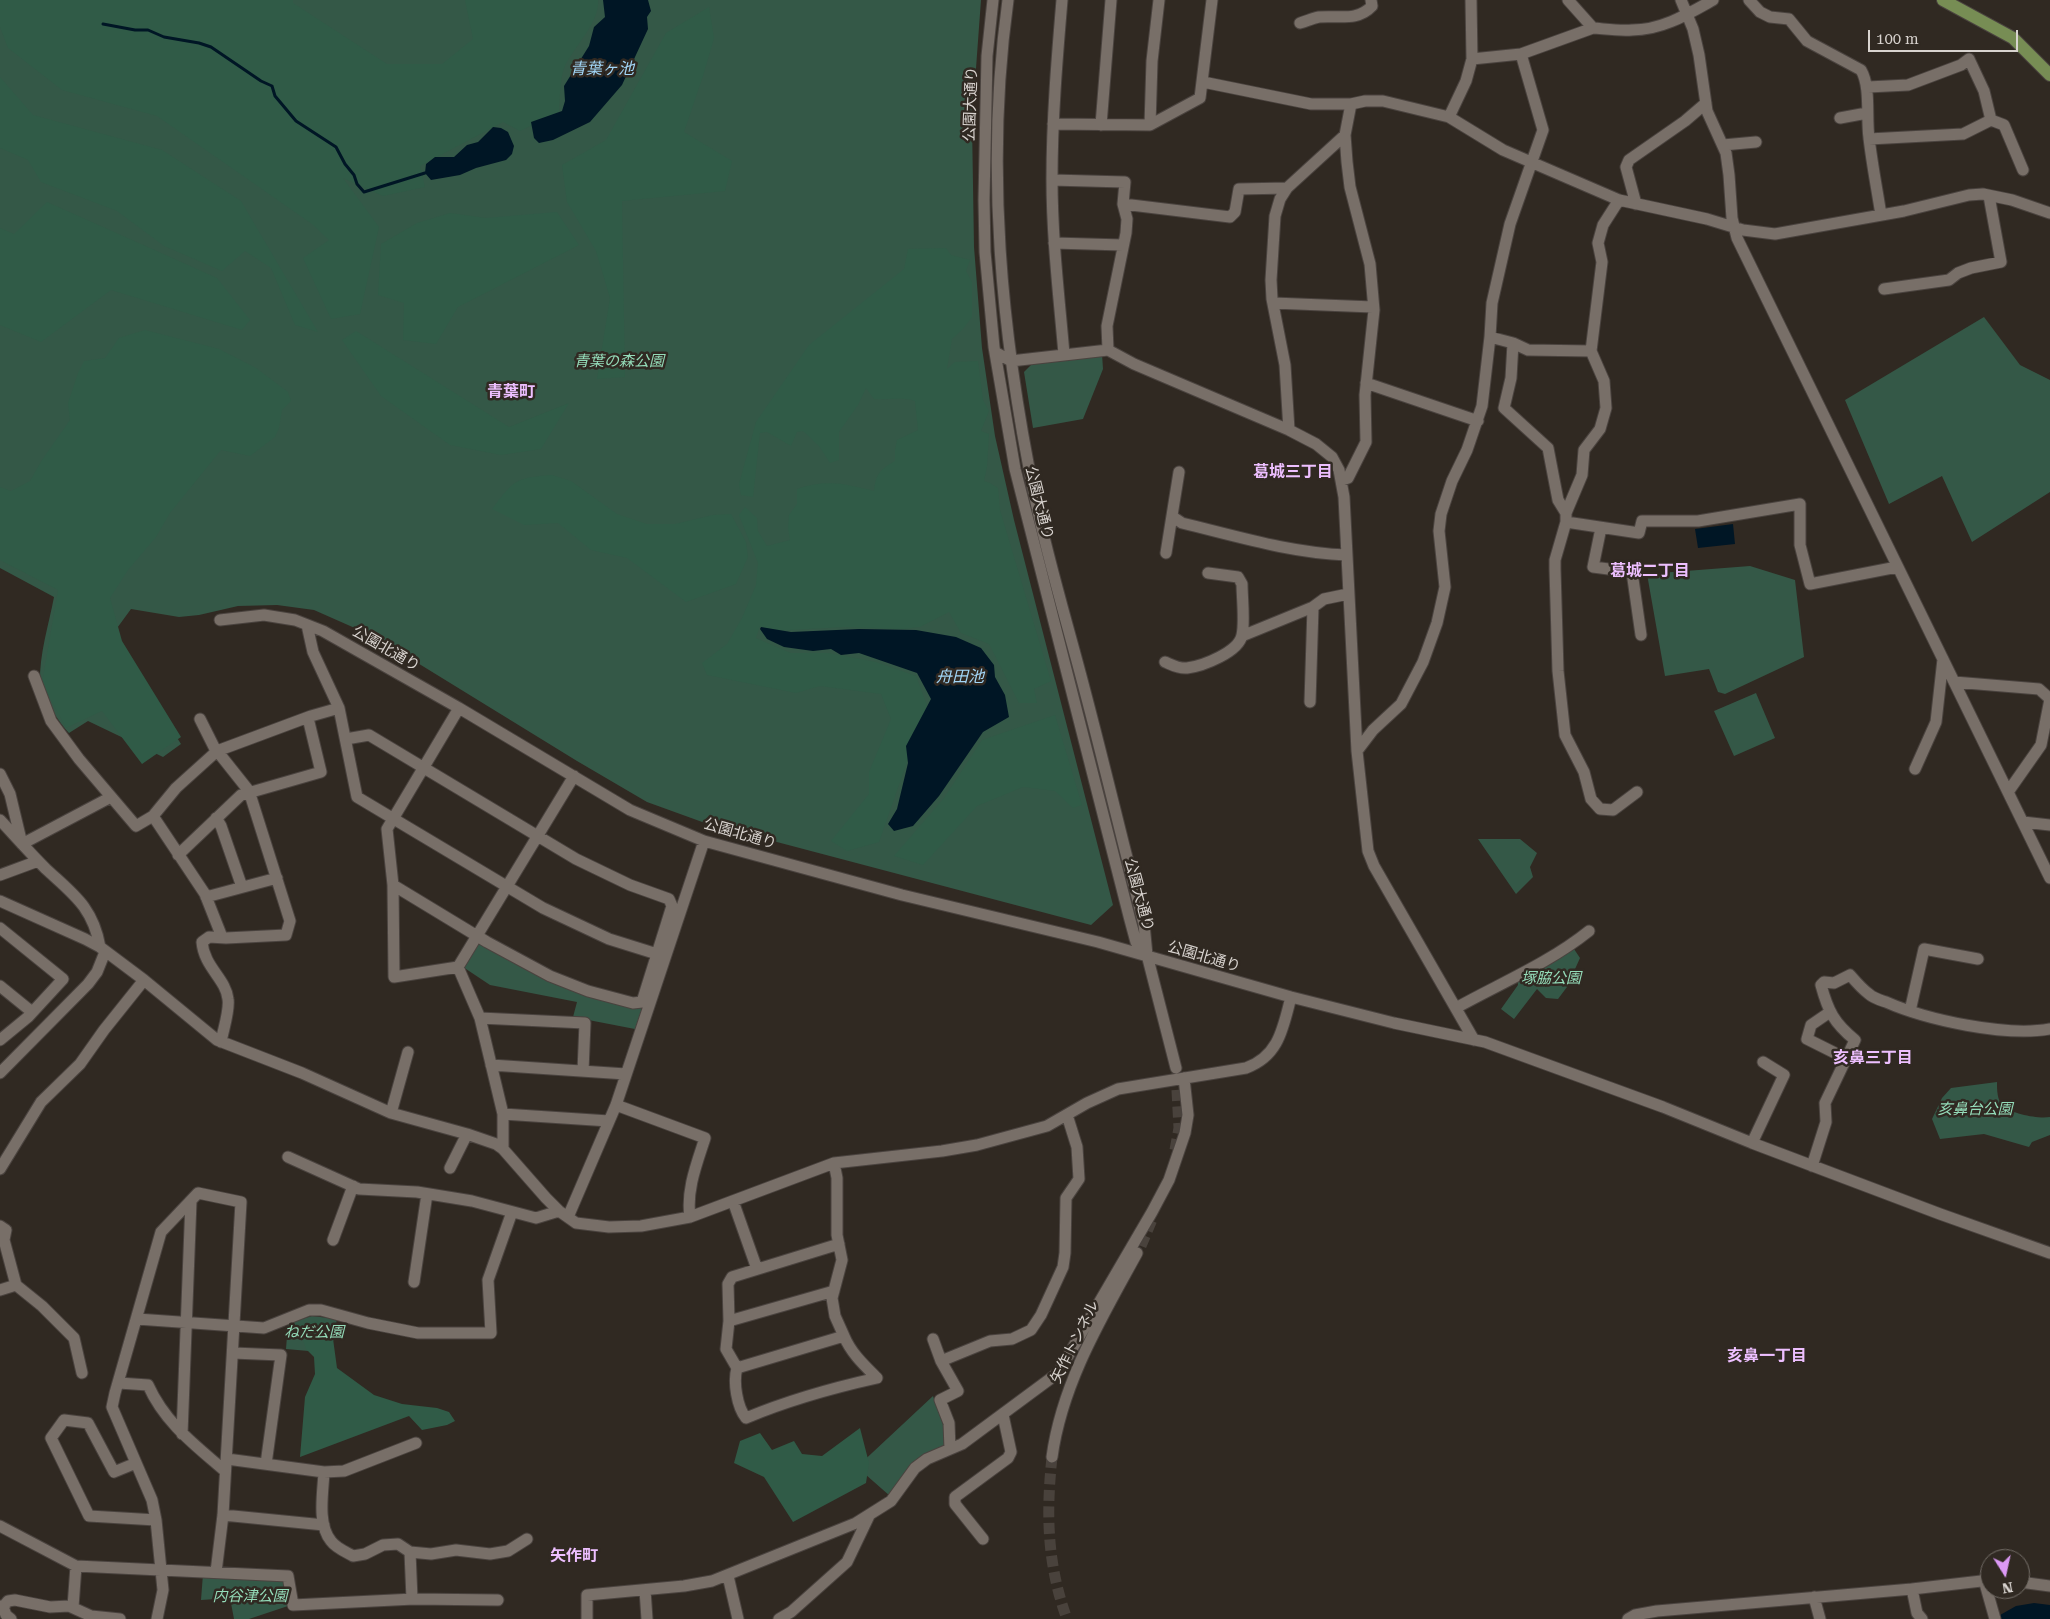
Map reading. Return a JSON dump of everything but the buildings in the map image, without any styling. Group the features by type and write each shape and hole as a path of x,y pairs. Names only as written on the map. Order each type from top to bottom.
{"main road":[{"path":"1943,0 2014,38 2050,75"}],"street":[{"name":"公園大通り","path":"993,0 987,65 984,200 986,258 995,352 1015,469 1130,923 1136,942 1147,955"},
{"name":"公園大通り","path":"1008,0 1002,44 997,163 1000,250 1011,361 1035,500 1144,924 1147,955"},
{"path":"1062,0 1053,124 1052,180 1054,243 1064,354"},
{"path":"1101,125 1111,0"},
{"path":"1150,125 1152,61 1159,0"},
{"path":"1053,124 1150,125 1200,98 1212,0"},
{"path":"1300,23 1321,17 1344,18 1362,15 1372,6 1371,0"},
{"path":"1449,117 1466,81 1472,59 1471,0"},
{"path":"1568,0 1593,28"},
{"path":"1680,0 1687,14 1699,54 1710,119 1723,145 1730,175 1734,228 1897,567 2050,878"},
{"path":"1472,59 1521,54 1593,28 1631,31 1656,27 1687,14 1712,0"},
{"path":"1749,0 1760,12 1770,18 1789,19 1807,41 1856,66 1865,76 1868,88 1869,139 1881,215"},
{"path":"1357,751 1373,730 1401,704 1423,662 1437,623 1445,587 1439,531 1441,514 1452,481 1478,421 1485,389 1492,303 1510,224 1543,130 1521,54"},
{"path":"1868,88 1908,85 1961,65 1969,59 1984,91 1991,120"},
{"path":"1203,82 1311,104 1352,104 1365,101 1383,101 1449,117 1503,150 1619,200 1707,219 1734,228 1775,234 1904,212 1968,195 2012,200 2050,213"},
{"path":"1636,204 1626,167 1629,160 1685,121 1706,103"},
{"path":"1342,480 1348,478 1366,442 1364,419 1373,307 1372,280 1366,246 1350,187 1345,135 1352,104"},
{"path":"1840,118 1867,113"},
{"path":"1869,139 1963,134 1991,120 2004,125 2023,170"},
{"path":"1289,430 1285,365 1273,303 1271,280 1274,216 1287,188 1345,135"},
{"path":"1723,145 1756,142"},
{"path":"1052,180 1124,182 1123,204 1127,219 1107,326 1108,350"},
{"path":"1123,204 1230,217 1235,212 1238,189 1287,188"},
{"path":"1884,289 1949,280 1958,273 1971,268 2000,262 1989,196"},
{"path":"1619,200 1603,225 1598,243 1602,262 1591,351 1604,381 1606,408 1600,429 1584,450 1582,475 1566,518 1555,560 1558,671 1564,735 1584,772 1591,799 1600,809 1613,810 1638,792"},
{"path":"1054,243 1123,245"},
{"path":"1273,303 1373,307"},
{"path":"1490,337 1513,343 1528,350 1591,351"},
{"path":"1513,343 1511,378 1504,408 1548,448 1558,500 1566,518"},
{"path":"995,352 1011,361 1108,350 1134,364 1289,430 1316,444 1332,457 1342,480 1357,751 1368,851 1374,866 1474,1040"},
{"path":"1000,380 1011,361"},
{"path":"1366,383 1478,421"},
{"path":"1166,554 1180,472"},
{"path":"1566,518 1602,528 1639,533 1642,521 1698,521 1800,504 1800,545 1810,584 1897,567"},
{"path":"1173,517 1182,523 1253,541 1295,550 1347,555"},
{"path":"1602,528 1593,567 1632,572 1641,635"},
{"path":"1165,662 1178,668 1188,668 1215,660 1235,647 1242,636 1242,584 1238,577 1208,572"},
{"path":"1242,636 1313,608 1324,599 1348,594"},
{"path":"1310,702 1313,608"},
{"name":"公園北通り","path":"220,620 264,615 295,620 324,631 459,708 630,810 704,841 902,895 1147,955 1291,998 1394,1023 1485,1042 1663,1107 1812,1166 2050,1253"},
{"path":"307,624 313,652 339,708 357,797 506,888 579,926 609,939 657,954"},
{"path":"1915,769 1936,722 1942,659"},
{"path":"34,676 51,720 79,759 136,826 153,816 176,788 217,751 339,708"},
{"path":"1954,682 2039,689 2049,698 2040,745 2008,792"},
{"path":"459,708 387,829 393,885 394,977 458,967 574,776"},
{"path":"178,855 241,795 249,791 321,772 308,718"},
{"path":"200,719 217,751 249,791 290,921 286,934 209,937 202,942 202,951 208,964 226,990 228,1000 221,1042"},
{"path":"346,739 368,735 602,873 669,899 672,906 642,1002 633,1003 588,991 550,976 393,885"},
{"path":"0,774 10,794 22,844"},
{"path":"22,844 110,797"},
{"path":"153,816 206,897 222,937"},
{"path":"216,818 221,826 242,887"},
{"path":"0,820 38,861 76,896 86,910 102,950 96,972 88,984 0,1072"},
{"path":"2023,822 2050,825"},
{"path":"563,1214 616,1105 644,1026 704,841"},
{"path":"0,875 38,861"},
{"path":"206,897 277,878"},
{"path":"0,901 68,931 102,950 144,980 217,1040 302,1073 391,1113 496,1144 503,1149 563,1214 576,1222 609,1227 641,1226 690,1217 834,1163 942,1151 976,1145 1048,1126 1087,1103 1118,1089 1246,1068 1263,1060 1270,1053 1283,1030 1291,998"},
{"path":"0,928 63,979 32,1012 0,1040"},
{"path":"1456,1008 1539,965 1573,944 1589,931"},
{"path":"1910,1012 1924,948 1978,959"},
{"path":"1147,955 1176,1068"},
{"path":"458,967 480,1018 503,1114 503,1149"},
{"path":"1812,1166 1826,1122 1825,1103 1855,1040 1839,1028 1830,1012 1820,985 1824,982 1834,983 1850,976 1870,995 1910,1012 1973,1026 2017,1031 2037,1032 2050,1030"},
{"path":"0,1169 42,1102 80,1064 104,1030 144,980"},
{"path":"0,986 32,1012"},
{"path":"1830,1012 1811,1025 1807,1038 1847,1059"},
{"path":"480,1018 585,1023 583,1071"},
{"path":"391,1113 408,1052"},
{"path":"1752,1143 1784,1075 1763,1062"},
{"path":"491,1065 626,1074"},
{"path":"587,1619 587,1595 684,1586 712,1581 728,1576 868,1516 891,1501 915,1468 927,1459 962,1444 1058,1373 1169,1180 1185,1132 1188,1115 1184,1078"},
{"path":"616,1105 705,1138 693,1175 688,1207 690,1217"},
{"path":"503,1114 609,1120"},
{"path":"941,1361 990,1340 1012,1339 1030,1330 1041,1315 1063,1267 1066,1198 1079,1179 1077,1147 1067,1115"},
{"path":"450,1168 467,1134"},
{"path":"288,1157 359,1189 427,1194 472,1201 536,1218 563,1214"},
{"path":"834,1163 837,1178 836,1208 842,1260 832,1298 836,1316 855,1356 877,1378 810,1394 746,1418 742,1412 735,1377 737,1368 726,1349 729,1320 728,1284 732,1277 839,1244"},
{"path":"333,1240 353,1186"},
{"path":"157,1619 163,1590 156,1520 152,1500 112,1407 161,1232 198,1193 241,1202 223,1515 216,1572"},
{"path":"414,1282 427,1194"},
{"path":"182,1434 191,1200"},
{"path":"733,1201 757,1269"},
{"path":"137,1319 234,1324 264,1328 309,1310 321,1310 368,1323 418,1333 491,1333 488,1280 512,1212"},
{"path":"0,1226 6,1230 4,1240 16,1285 42,1306 74,1338 82,1373"},
{"name":"矢作トンネル","path":"1052,1457 1060,1416 1074,1374 1141,1246"},
{"path":"0,1290 16,1285"},
{"path":"729,1320 834,1291"},
{"path":"737,1368 844,1336"},
{"path":"933,1339 941,1361 958,1391 940,1400 949,1423 950,1449"},
{"path":"233,1353 281,1355 266,1464"},
{"path":"119,1383 148,1385 156,1402 169,1421 182,1434 226,1465 266,1464 324,1472 344,1471 416,1443"},
{"path":"983,1539 955,1504 955,1496 1008,1458 1011,1452 1003,1415"},
{"path":"136,1463 114,1472 88,1424 64,1420 51,1438 89,1516 156,1520"},
{"path":"324,1472 322,1508 324,1525 331,1542 354,1556 365,1554 383,1545 398,1544 410,1552 431,1554 456,1550 490,1554 508,1551 527,1539"},
{"path":"223,1515 324,1525"},
{"path":"779,1619 791,1612 847,1562 868,1516"},
{"path":"0,1526 76,1566 288,1576 293,1605 412,1599 498,1600"},
{"path":"410,1552 412,1599"},
{"path":"76,1566 77,1612"},
{"path":"728,1576 738,1619"},
{"path":"1628,1619 1644,1613 1657,1611 1912,1589 1980,1581"},
{"path":"2030,1583 2050,1586"},
{"path":"1912,1589 1917,1613 1922,1619"},
{"path":"645,1590 647,1619"},
{"path":"1814,1597 1820,1619"},
{"path":"1990,1599 1994,1618"},
{"path":"11,1619 1,1607 8,1601 15,1600 91,1616 120,1619"}],"green space":[{"name":"青葉の森公園","path":"0,0 981,0 972,123 974,247 982,348 995,436 1014,520 1113,905 1091,925 705,823 647,802 416,662 357,629 314,610 277,605 238,606 199,615 179,617 131,609 112,635 181,744 163,757 88,721 69,733 51,709 40,683 43,650 54,597 0,568"},
{"path":"0,0 293,0 293,3 387,64 442,64 473,39 465,0 598,0 598,8 591,26 563,70 559,112 520,131 503,122 420,166 425,187 383,196 343,178 379,227 360,314 331,319 303,258 329,240 312,224 157,116 62,90 8,48 0,27"},
{"path":"709,7 714,38 684,132 732,161 725,191 622,201 625,377 597,379 610,298 596,251 567,202 562,165 606,140 666,33"},
{"path":"0,77 33,115 162,150 241,201 318,332 295,325 271,268 245,251 222,271 164,246 117,211 41,182 28,160 0,148"},
{"path":"47,202 217,278 250,320 242,330 111,290 41,342 0,325 0,228 14,234"},
{"path":"557,212 579,245 458,307 436,344 403,340 404,303 378,295 381,244 417,223 450,213 486,218"},
{"path":"946,248 951,255 970,260 966,271 972,282 972,317 952,339 947,369 955,362 978,361 983,400 989,411 981,431 989,434 987,467 984,481 998,488 1000,510 1051,681 1034,689 1037,703 1019,703 989,644 961,633 949,612 920,627 904,629 846,627 772,631 760,626 756,638 791,653 828,653 876,662 916,676 927,705 879,842 847,851 831,841 869,794 869,772 891,719 881,694 820,686 796,693 707,675 702,663 727,644 742,618 756,585 758,563 739,515 745,507 757,518 758,531 767,546 790,540 788,528 789,515 797,504 797,489 827,483 874,491 880,472 895,461 897,440 918,430 915,401 874,399 866,388 858,405 839,432 839,460 830,463 819,446 803,431 797,432 791,446 767,432 760,433 753,497 741,495 739,484 756,422 809,345 904,269 908,249"},
{"path":"1984,317 2020,365 2050,380 2050,492 1972,542 1942,476 1889,504 1845,400"},
{"path":"145,330 219,349 256,368 288,392 291,401 282,410 279,428 275,437 250,456 221,450 170,513 156,537 128,570 110,598 122,641 181,737 142,764 102,711 66,728 42,683 58,590 0,560 0,487 11,491 30,481 70,420 68,403 84,361 105,358 119,338"},
{"path":"356,331 509,427 569,403 541,449 501,455 450,445 381,396 342,340"},
{"path":"1102,354 1103,369 1083,419 1033,428 1024,372 1032,364"},
{"path":"552,475 571,481 617,514 647,524 675,524 713,515 731,514 746,542 748,557 736,584 686,602 627,558 591,550 558,523 524,525 492,509 506,491 517,482 530,477"},
{"path":"1750,566 1795,580 1804,657 1725,694 1718,692 1709,669 1665,676 1647,574"},
{"path":"1756,693 1775,738 1734,756 1714,711"},
{"path":"1055,715 1082,805 1073,808 1055,791 1023,787 977,806 923,865 894,856 944,798 982,740"},
{"path":"1478,839 1520,839 1537,853 1530,867 1533,877 1516,894"},
{"path":"480,941 586,993 646,1009 640,1030 573,1017 577,1002 490,985 463,967"},
{"name":"塚脇公園","path":"1572,946 1580,958 1567,987 1558,999 1546,998 1537,989 1514,1019 1501,1009 1518,985 1517,977"},
{"name":"亥鼻台公園","path":"1997,1082 1997,1092 2000,1101 2007,1109 2025,1115 2050,1117 2050,1135 2032,1142 2029,1147 1984,1134 1940,1139 1932,1119 1942,1098 1951,1088"},
{"name":"ねだ公園","path":"312,1316 337,1319 331,1353 286,1349 288,1323"},
{"path":"322,1320 331,1324 337,1368 374,1395 402,1404 437,1408 449,1412 455,1421 447,1425 422,1430 409,1416 300,1457 305,1397 315,1374 314,1357 306,1349 298,1325"},
{"path":"933,1396 945,1430 945,1449 890,1496 857,1467"},
{"path":"860,1428 869,1463 866,1483 793,1522 764,1477 734,1463 740,1441 760,1433 772,1450 794,1441 802,1454 822,1456"},
{"name":"内谷津公園","path":"203,1574 281,1579 285,1584 288,1606 249,1619 234,1619 230,1598 201,1600"}],"water":[{"name":"青葉ヶ池","path":"603,0 648,0 651,11 647,17 648,29 622,85 590,122 553,140 539,143 534,138 531,122 562,111 565,101 564,86 589,46 594,27 605,17"},
{"path":"493,127 501,128 508,132 514,146 512,154 506,160 476,168 460,175 431,180 425,173 426,164 435,157 454,157 467,145 478,142"},
{"path":"1733,524 1735,544 1698,548 1695,529"},
{"name":"舟田池","path":"761,627 791,632 859,629 916,630 956,637 981,648 994,665 995,677 1005,695 1009,717 983,732 939,796 913,826 894,831 888,824 897,809 908,763 906,746 931,699 917,673 859,653 841,655 831,649 813,651 784,647 767,639 760,629"},
{"path":"2034,1603 2050,1605 2050,1619 1993,1619 2016,1606"}],"waterway":[{"path":"103,24 135,30 148,30 164,37 211,47 261,81 272,86 275,96 296,121 336,147 345,164 354,175 357,184 364,192 425,173"}],"tunnel":[{"path":"1175,1150 1179,1128 1176,1072"},
{"path":"1141,1246 1153,1217"},
{"path":"1052,1457 1049,1499 1050,1539 1055,1579 1067,1619"}],"district":[{"name":"青葉町","path":"511,392"},
{"name":"葛城三丁目","path":"1293,472"},
{"name":"葛城二丁目","path":"1650,571"},
{"name":"亥鼻三丁目","path":"1873,1058"},
{"name":"亥鼻一丁目","path":"1767,1356"},
{"name":"矢作町","path":"574,1556"}]}
